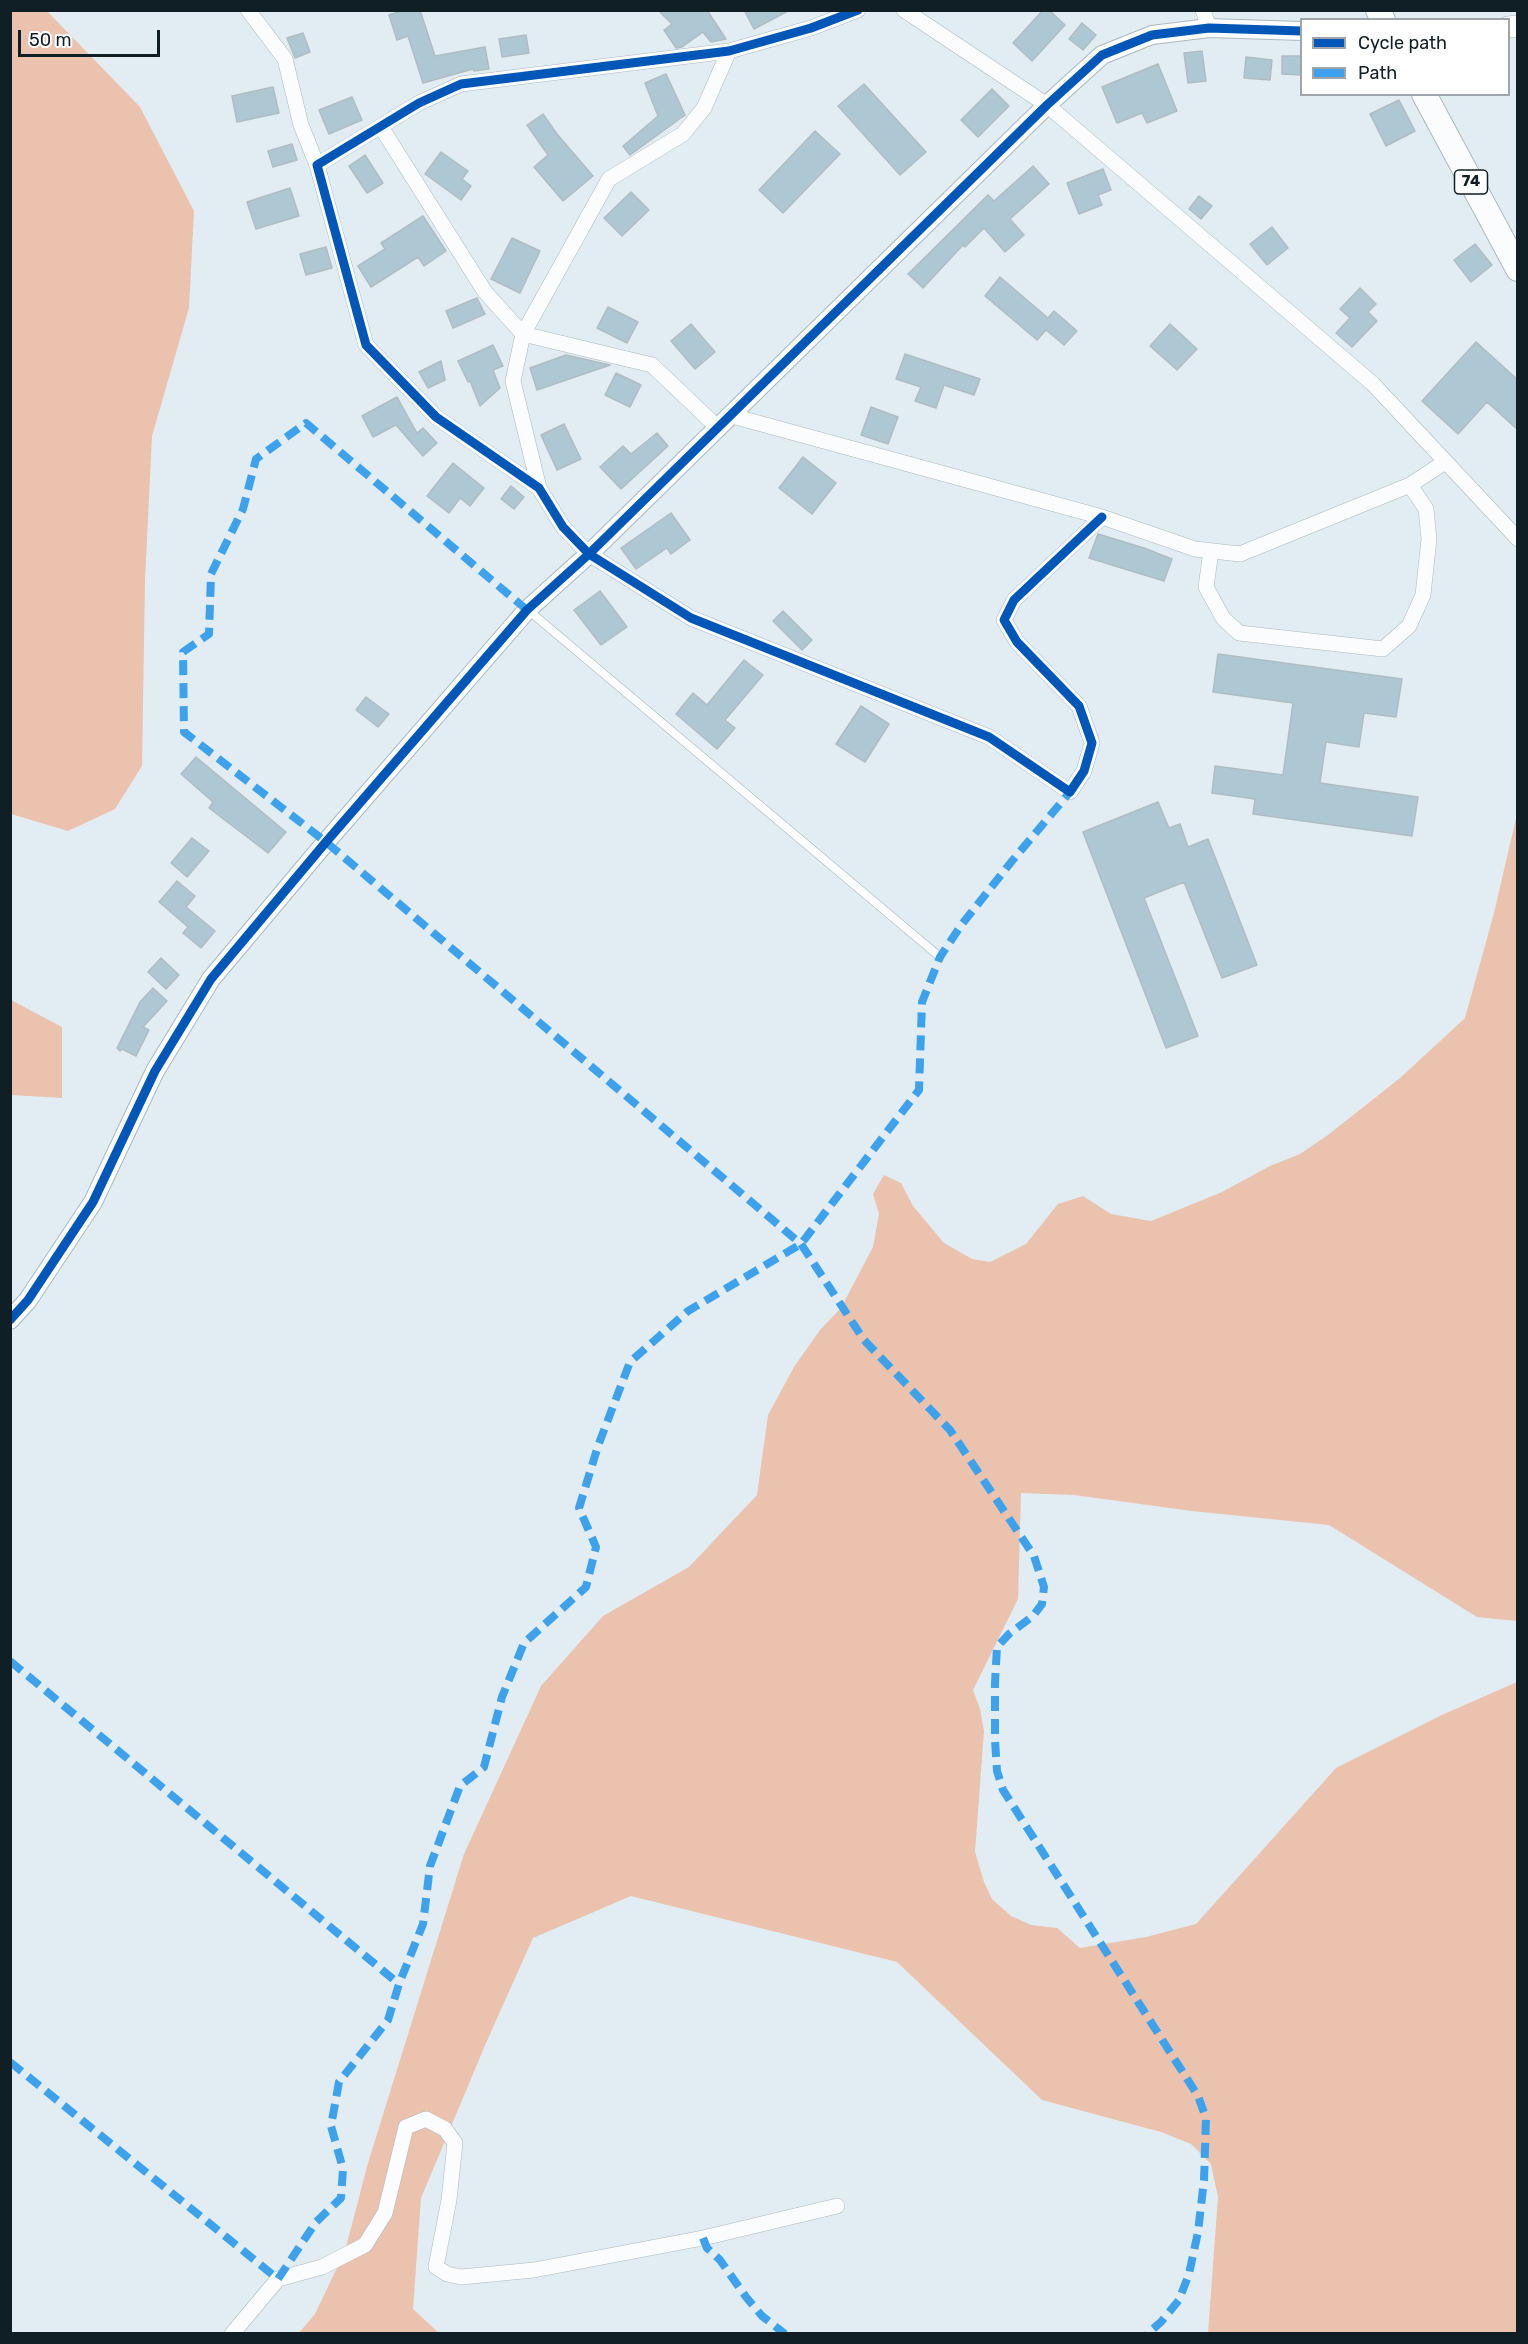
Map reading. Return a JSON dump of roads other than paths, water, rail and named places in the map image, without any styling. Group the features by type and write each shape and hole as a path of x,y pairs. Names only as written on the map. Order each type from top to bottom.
{"main road":[{"name":"74","path":"1425,96 1518,269"}],"street":[{"path":"248,10 285,59 301,125 317,165 366,345 436,417 539,488"},
{"path":"317,165 419,103 461,84 729,51 811,28 858,10"},
{"path":"904,10 1047,105 1373,384 1518,539"},
{"path":"1203,10 1209,28"},
{"path":"10,1320 28,1300 93,1202 155,1071 212,979 333,833 527,609 589,554 1047,105 1101,55 1152,35 1209,28 1300,31"},
{"path":"729,51 704,108 683,134 609,179 523,334 513,381 539,488 562,527 589,554 691,618 989,737 1070,792 1084,771 1092,743 1079,706 1017,642 1004,620 1014,600 1102,517"},
{"path":"381,127 485,292 523,334 652,365 723,421 1102,517 1196,549 1240,554 1410,485 1445,462"},
{"path":"1211,551 1206,587 1223,618 1239,633 1383,650 1409,626 1423,595 1429,540 1426,509 1410,485"},
{"path":"232,2334 278,2279 322,2267 365,2245 385,2214 406,2127 426,2119 445,2128 455,2143 449,2200 436,2267 447,2274 461,2277 534,2270 681,2242 837,2206"}],"lane":[{"path":"527,609 940,957"}]}
